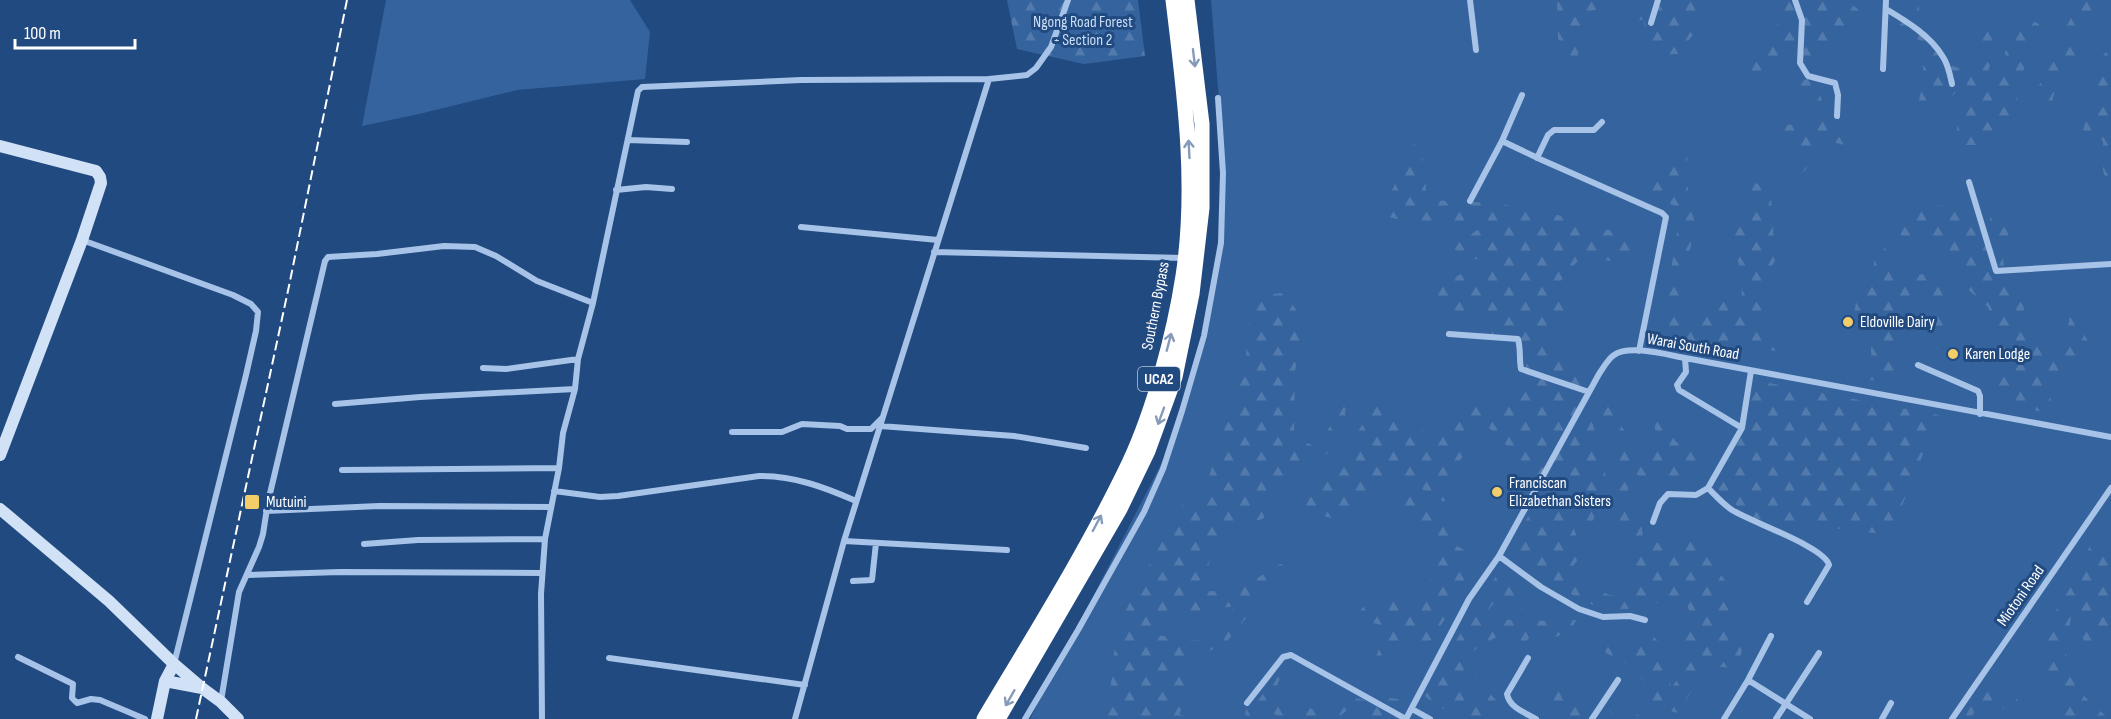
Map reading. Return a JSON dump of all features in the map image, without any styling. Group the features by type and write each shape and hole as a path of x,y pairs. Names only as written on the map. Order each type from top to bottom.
{"highway":[{"name":"Southern Bypass","path":"984,719 1072,571 1130,461 1153,399 1172,333 1185,258 1189,148 1173,0"},
{"name":"Southern Bypass","path":"998,719 1120,509 1148,450 1175,377 1192,294 1202,208 1202,124 1187,0"}],"main road":[{"path":"0,146 96,171 101,183 82,240 0,455"},
{"path":"0,509 109,601 174,664 221,702 238,719"},
{"path":"157,719 165,681 174,664"},
{"path":"165,681 202,687"}],"street":[{"path":"542,719 542,573 545,539 559,468 563,433 575,389 578,359 593,303 637,93 642,87 801,80 989,79 1027,75 1032,72 1051,47 1068,0"},
{"path":"1470,0 1476,50"},
{"path":"1651,23 1658,0"},
{"path":"1795,0 1802,20 1800,63 1808,76 1835,83 1838,94 1837,116"},
{"path":"1883,69 1886,0"},
{"path":"1886,9 1908,23 1933,44 1944,58 1952,84"},
{"path":"795,719 856,501 989,79"},
{"path":"1470,201 1502,141 1522,95"},
{"path":"1025,719 1144,512 1163,469 1182,411 1204,336 1221,243 1223,173 1218,98"},
{"path":"1537,158 1548,135 1554,130 1594,130 1602,122"},
{"path":"628,140 687,142"},
{"path":"1502,141 1662,213 1666,217 1640,351"},
{"path":"1969,182 1996,271 2111,264"},
{"path":"616,190 672,189"},
{"path":"801,227 938,240"},
{"path":"82,240 233,295 251,304 258,312 246,375 174,664"},
{"path":"221,702 239,592 261,541 266,511 325,261 328,257 444,246 475,247 504,260 537,281 593,303"},
{"path":"934,252 1185,258"},
{"path":"1449,334 1518,339 1521,350 1518,358 1521,369 1588,392"},
{"name":"Warai South Road","path":"1406,719 1469,599 1499,556 1588,392 1613,355 1640,351 1685,358 2111,437"},
{"path":"1685,358 1686,372 1677,385 1679,390 1742,428"},
{"path":"483,368 506,369 578,359"},
{"path":"1918,365 1978,391 1980,414"},
{"path":"1653,522 1660,503 1668,494 1696,495 1708,488 1742,428 1751,371"},
{"path":"335,404 575,389"},
{"path":"732,432 782,432 802,424 871,429 883,416"},
{"path":"880,426 1014,436 1086,448"},
{"path":"342,470 559,468"},
{"path":"554,491 600,497 618,496 759,476 776,476 821,486 856,501"},
{"path":"1708,488 1732,510 1809,547 1827,559 1828,565 1807,602"},
{"name":"Miotoni Road","path":"1952,719 2111,488"},
{"path":"266,511 379,506 550,507"},
{"path":"364,544 418,540 545,539"},
{"path":"844,541 1007,550"},
{"path":"853,581 872,580 876,543"},
{"path":"1499,556 1540,587 1579,609 1603,617 1630,616 1644,620"},
{"path":"248,575 340,572 542,573"},
{"path":"1724,719 1771,636"},
{"path":"1776,719 1819,653"},
{"path":"1247,704 1283,657 1291,655 1406,719"},
{"path":"18,657 73,684 72,698 77,703 91,699 100,700 145,719"},
{"path":"609,658 805,685"},
{"path":"1528,658 1507,693 1507,698 1512,705 1536,719"},
{"path":"1592,719 1618,680"},
{"path":"1748,680 1810,719"},
{"path":"1882,719 1891,703"},
{"path":"1412,709 1430,719"}],"green space":[{"path":"386,0 630,0 650,32 645,79 517,90 362,126"},
{"name":"Ngong Road Forest - Section 2","path":"1007,0 1138,0 1145,56 1084,64 1017,49"},
{"path":"1211,0 2111,0 2111,719 1030,719 1175,437 1207,338 1223,233 1219,101"},
{"path":"1557,0 1627,0 1585,13 1574,78 1558,38"},
{"path":"1644,0 1715,0 1713,9 1678,54 1656,55 1643,20 1623,19"},
{"path":"1799,0 1847,0 1863,14 1846,32 1807,65 1787,50 1767,67 1760,83 1765,96 1746,81 1748,62 1771,44 1777,25 1779,4"},
{"path":"1898,0 1919,0 1919,15 1938,43 1956,42 1950,65 1973,73 1981,60 1975,46 1965,39 1980,38 1986,20 1998,3 1993,24 1994,54 1986,77 1995,87 2006,64 2005,52 2025,17 2039,24 2038,35 2026,61 2014,111 1991,145 1957,145 1957,110 1968,102 1967,82 1952,96 1918,105 1923,82 1924,42 1900,32"},
{"path":"2082,0 2099,0 2074,59 2061,77 2048,117 2038,106 2035,91 2042,81 2038,72 2039,62 2050,59"},
{"path":"2111,45 2111,201 2103,170 2103,141 2083,130 2094,97 2096,65"},
{"path":"1814,76 1826,113 1861,149 1828,141 1817,150 1804,172 1791,148 1773,124 1793,125 1812,117 1809,95 1795,84"},
{"path":"1420,132 1427,200 1496,203 1551,213 1642,240 1633,264 1581,257 1559,283 1569,316 1543,328 1546,354 1577,361 1606,477 1586,545 1574,477 1551,495 1528,467 1484,423 1457,465 1444,502 1399,475 1366,500 1332,518 1286,507 1337,467 1375,403 1406,425 1435,434 1469,404 1517,400 1531,346 1495,339 1480,318 1418,300 1459,275 1485,263 1451,248 1483,226 1423,225 1380,215"},
{"path":"1687,143 1688,194 1695,224 1678,312 1700,323 1701,302 1722,298 1742,303 1741,272 1734,247 1720,235 1742,215 1750,185 1770,180 1775,260 1758,296 1777,351 1660,339 1678,226 1674,206 1648,191 1666,164"},
{"path":"1955,204 1975,232 1990,225 1991,210 2012,218 2003,260 2007,278 2023,302 2027,328 2038,346 2058,346 2068,327 2070,315 2080,326 2095,355 2072,366 2043,385 2059,415 1996,403 1996,369 2000,337 1988,307 1964,286 1953,259 1931,235 1901,236 1896,218 1922,207"},
{"path":"1885,243 1887,269 1934,275 1954,300 1946,312 1950,339 1936,349 1925,331 1935,320 1930,301 1915,293 1903,298 1893,329 1901,359 1903,381 1869,380 1872,359 1868,326 1851,332 1863,260 1869,278 1874,270 1874,254"},
{"path":"1284,293 1307,325 1295,370 1294,437 1318,448 1352,386 1353,396 1345,411 1346,423 1327,454 1274,497 1263,519 1226,528 1212,541 1209,564 1192,594 1168,610 1157,635 1184,640 1213,641 1235,606 1177,614 1203,592 1246,585 1280,564 1289,566 1252,598 1246,618 1228,640 1203,654 1192,665 1184,684 1184,704 1179,714 1193,719 1096,719 1102,700 1111,684 1114,653 1123,616 1180,506 1202,498 1245,366 1252,296"},
{"path":"1753,380 1939,415 1890,535 1751,518 1713,485 1744,432"},
{"path":"1604,389 1635,448 1657,446 1652,402 1676,442 1695,448 1704,468 1684,481 1652,482 1623,468 1601,409"},
{"path":"1630,477 1625,511 1641,513 1643,542 1672,543 1693,540 1728,584 1739,602 1732,623 1742,647 1739,670 1723,667 1704,668 1679,713 1652,707 1648,687 1633,667 1606,653 1593,627 1613,629 1619,650 1634,643 1646,629 1666,649 1671,688 1694,658 1679,648 1695,623 1683,597 1643,608 1603,610 1540,575 1529,550 1520,557 1510,550 1531,511 1561,496 1583,552 1574,565 1578,580 1609,595 1631,594 1633,575 1630,550 1609,519 1615,491"},
{"path":"1413,494 1455,514 1450,542 1471,554 1470,582 1420,656 1403,641 1375,660 1387,626 1354,619 1370,598 1391,595 1412,598 1430,585 1435,551 1433,522 1409,523 1393,505"},
{"path":"2091,543 2111,556 2111,636 2085,649 2081,625 2072,608 2066,654 2085,697 2109,719 2051,719 2062,699 2042,667 2049,622 2075,580"},
{"path":"1500,570 1530,591 1521,610 1494,603 1483,616 1518,621 1576,620 1571,630 1556,637 1531,636 1524,643 1495,638 1481,645 1463,659 1464,672 1473,663 1475,656 1482,659 1474,679 1467,686 1456,691 1471,693 1482,686 1505,709 1503,719 1461,719 1425,696 1471,615"},
{"path":"1287,662 1272,697 1278,706 1291,710 1301,705 1315,710 1321,719 1283,719 1266,709 1258,717 1245,719 1246,708 1257,702"},
{"path":"1559,685 1562,699 1568,704 1577,697 1582,703 1579,719 1553,718 1543,705"},
{"path":"1983,686 2017,699 2022,708 2007,705 2001,711 1976,708 1971,719 1959,719"},
{"path":"1347,696 1368,701 1377,696 1410,701 1400,719 1374,719 1367,709 1357,713 1349,709 1336,719 1326,719 1337,710"},
{"path":"1613,703 1644,719 1620,719 1610,712"}],"railway":[{"path":"196,719 289,286 347,0"}],"place":[{"name":"Eldoville Dairy","path":"1848,322"},
{"name":"Karen Lodge","path":"1953,354"},
{"name":"Franciscan Elizabethan Sisters","path":"1497,492"},
{"name":"Mutuini","path":"252,502"}]}
